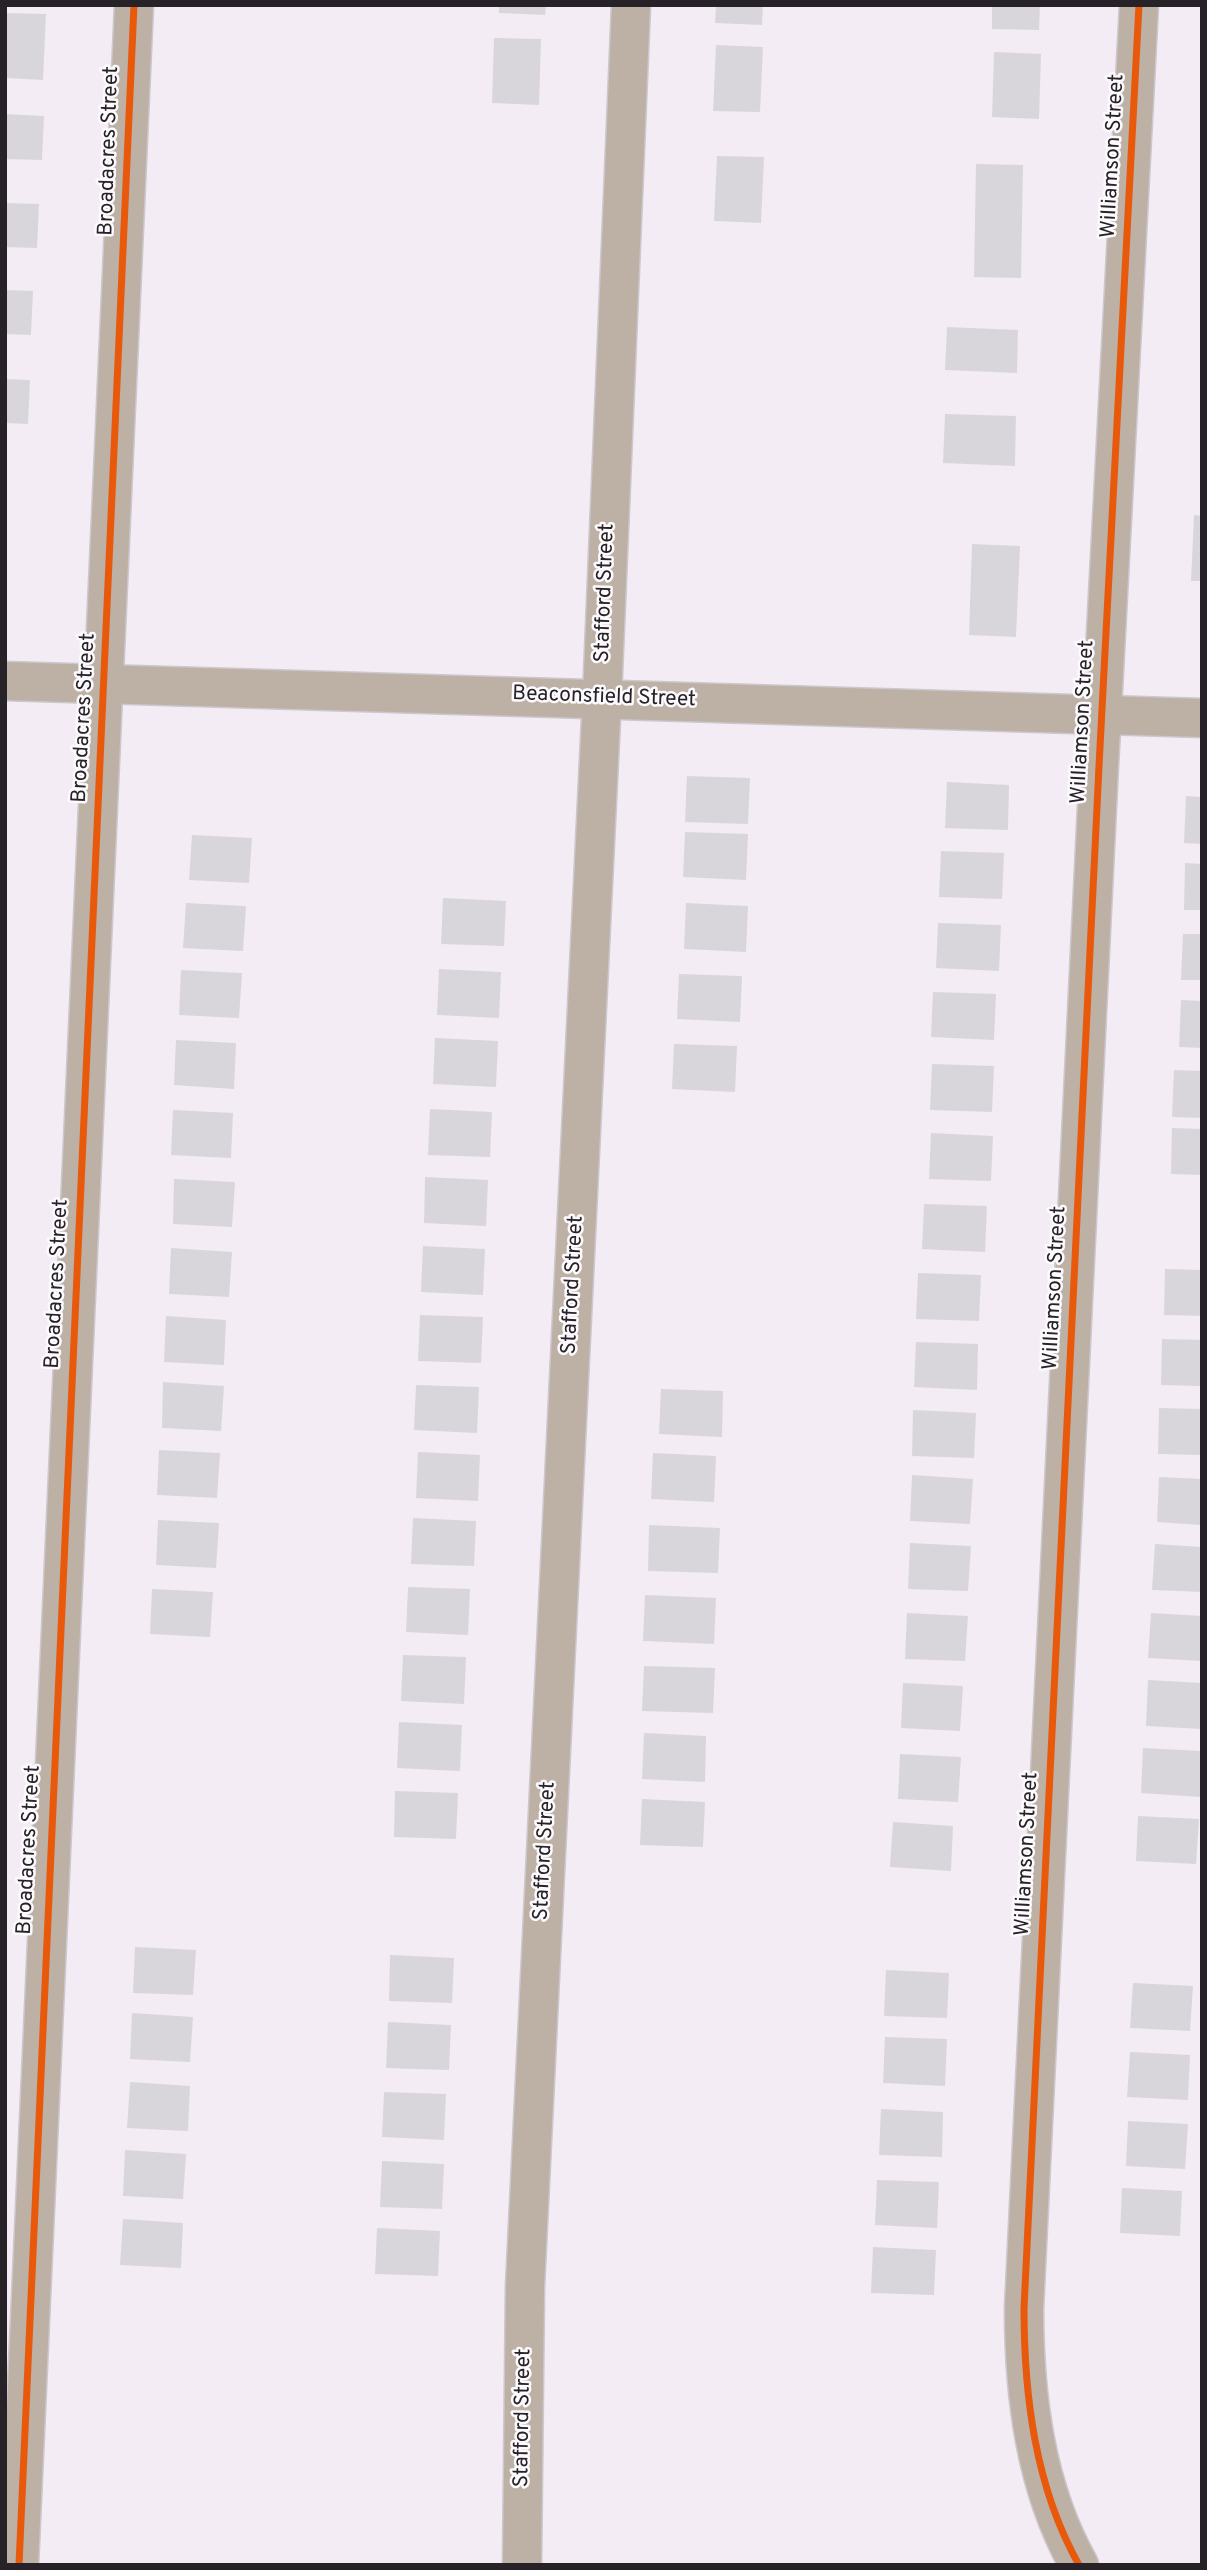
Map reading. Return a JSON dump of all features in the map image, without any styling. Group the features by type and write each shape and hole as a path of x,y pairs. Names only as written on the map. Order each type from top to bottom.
{"street":[{"name":"Broadacres Street","path":"19,2565 44,1932 134,5"},
{"name":"Stafford Street","path":"522,2565 525,2286 602,698 631,5"},
{"name":"Williamson Street","path":"1079,2565 1051,2501 1036,2447 1027,2389 1024,2308 1139,5"},
{"name":"Beaconsfield Street","path":"5,681 1202,718"}],"building":[{"path":"499,5 546,5 545,15 499,13"},
{"path":"716,5 763,5 762,25 715,23"},
{"path":"992,5 1040,5 1039,30 992,29"},
{"path":"5,13 46,14 43,80 5,78"},
{"path":"494,38 541,39 539,105 492,103"},
{"path":"716,45 763,47 760,112 713,111"},
{"path":"994,52 1041,54 1039,119 992,117"},
{"path":"5,114 44,116 42,160 5,159"},
{"path":"717,156 764,157 761,223 714,221"},
{"path":"976,164 1023,165 1021,278 974,277"},
{"path":"5,203 39,204 37,248 5,247"},
{"path":"5,290 33,291 31,335 5,334"},
{"path":"947,327 1018,330 1017,373 945,370"},
{"path":"5,379 30,380 28,424 5,423"},
{"path":"945,414 1016,416 1015,466 943,463"},
{"path":"1194,515 1202,516 1202,581 1191,581"},
{"path":"972,544 1020,546 1016,637 969,635"},
{"path":"687,776 750,778 748,824 685,822"},
{"path":"947,782 1009,785 1008,830 945,828"},
{"path":"1186,796 1202,797 1202,844 1184,843"},
{"path":"685,832 748,834 746,880 683,877"},
{"path":"192,835 252,838 249,883 189,880"},
{"path":"941,851 1004,853 1002,899 939,897"},
{"path":"1185,863 1202,864 1202,910 1184,910"},
{"path":"443,898 506,901 504,946 441,944"},
{"path":"186,903 246,906 243,951 183,948"},
{"path":"686,903 748,906 746,952 684,949"},
{"path":"938,923 1001,925 999,971 936,968"},
{"path":"1183,934 1202,934 1202,980 1181,980"},
{"path":"439,969 501,972 499,1018 437,1015"},
{"path":"181,970 242,973 239,1018 179,1015"},
{"path":"679,974 742,976 740,1022 677,1019"},
{"path":"933,992 996,994 994,1040 931,1037"},
{"path":"1181,1000 1202,1001 1202,1048 1179,1047"},
{"path":"435,1038 498,1041 496,1087 433,1084"},
{"path":"176,1040 236,1043 234,1089 174,1085"},
{"path":"674,1044 737,1046 735,1092 672,1089"},
{"path":"932,1064 994,1066 992,1112 930,1110"},
{"path":"1174,1070 1202,1071 1202,1118 1172,1117"},
{"path":"430,1109 492,1112 490,1157 428,1155"},
{"path":"173,1110 233,1113 231,1158 171,1155"},
{"path":"1172,1128 1202,1129 1202,1175 1171,1174"},
{"path":"931,1133 993,1136 991,1181 929,1179"},
{"path":"425,1177 488,1180 486,1226 424,1223"},
{"path":"174,1179 235,1182 232,1227 173,1224"},
{"path":"924,1204 987,1206 985,1252 922,1249"},
{"path":"423,1246 485,1249 483,1295 421,1292"},
{"path":"171,1248 232,1252 229,1297 169,1294"},
{"path":"1165,1269 1202,1270 1202,1316 1164,1315"},
{"path":"918,1273 981,1275 979,1321 916,1319"},
{"path":"420,1315 483,1317 481,1363 418,1361"},
{"path":"166,1316 226,1320 224,1365 164,1362"},
{"path":"1162,1339 1202,1340 1202,1386 1161,1385"},
{"path":"916,1342 978,1344 977,1390 914,1387"},
{"path":"163,1382 224,1386 221,1431 162,1428"},
{"path":"416,1385 479,1387 477,1433 414,1430"},
{"path":"661,1389 723,1391 722,1437 659,1434"},
{"path":"1159,1408 1202,1409 1202,1455 1158,1454"},
{"path":"913,1410 976,1413 974,1458 912,1456"},
{"path":"159,1450 220,1453 217,1498 157,1495"},
{"path":"418,1452 480,1455 478,1501 416,1498"},
{"path":"653,1453 716,1456 714,1502 651,1499"},
{"path":"912,1475 973,1479 970,1524 910,1521"},
{"path":"1159,1477 1202,1479 1202,1525 1157,1522"},
{"path":"413,1518 476,1521 474,1566 411,1564"},
{"path":"158,1520 219,1523 216,1568 156,1565"},
{"path":"649,1525 720,1528 718,1573 648,1571"},
{"path":"910,1543 971,1546 968,1591 908,1589"},
{"path":"1155,1544 1202,1547 1202,1592 1152,1590"},
{"path":"408,1587 470,1589 468,1635 406,1632"},
{"path":"152,1589 213,1592 210,1637 150,1634"},
{"path":"645,1595 716,1598 714,1644 643,1641"},
{"path":"907,1613 968,1616 965,1661 905,1659"},
{"path":"1151,1613 1202,1616 1202,1661 1148,1658"},
{"path":"403,1655 466,1657 464,1704 401,1701"},
{"path":"644,1666 715,1668 713,1713 642,1711"},
{"path":"1148,1680 1202,1683 1202,1729 1146,1726"},
{"path":"903,1683 963,1686 960,1731 901,1728"},
{"path":"399,1722 462,1725 460,1771 397,1768"},
{"path":"644,1733 706,1736 705,1782 642,1779"},
{"path":"1143,1748 1202,1751 1201,1797 1141,1793"},
{"path":"900,1754 961,1757 958,1802 898,1799"},
{"path":"395,1791 458,1793 456,1839 394,1837"},
{"path":"642,1799 705,1802 703,1847 640,1845"},
{"path":"1138,1816 1199,1819 1196,1864 1136,1861"},
{"path":"893,1822 953,1826 951,1871 890,1867"},
{"path":"135,1947 196,1950 193,1995 133,1993"},
{"path":"390,1955 454,1958 452,2003 389,2001"},
{"path":"886,1970 949,1973 947,2018 884,2016"},
{"path":"1133,1983 1193,1986 1190,2031 1130,2028"},
{"path":"132,2013 193,2017 190,2062 130,2059"},
{"path":"388,2022 451,2025 449,2070 386,2068"},
{"path":"885,2037 947,2039 945,2086 883,2083"},
{"path":"1130,2052 1190,2055 1188,2100 1127,2097"},
{"path":"130,2082 190,2086 188,2131 127,2128"},
{"path":"384,2092 446,2094 444,2140 382,2137"},
{"path":"881,2109 943,2112 942,2157 879,2155"},
{"path":"1128,2121 1188,2124 1185,2169 1126,2166"},
{"path":"125,2150 186,2154 183,2199 123,2196"},
{"path":"382,2161 444,2164 442,2209 380,2207"},
{"path":"877,2180 939,2182 937,2228 875,2225"},
{"path":"1122,2188 1182,2191 1180,2236 1120,2233"},
{"path":"123,2219 183,2223 181,2268 120,2265"},
{"path":"377,2228 440,2231 438,2276 375,2274"},
{"path":"873,2247 936,2250 934,2295 871,2293"}],"cycle path":[{"path":"19,2565 134,5"},
{"path":"1079,2565 1052,2504 1035,2440 1026,2374 1024,2308 1139,5"}]}
